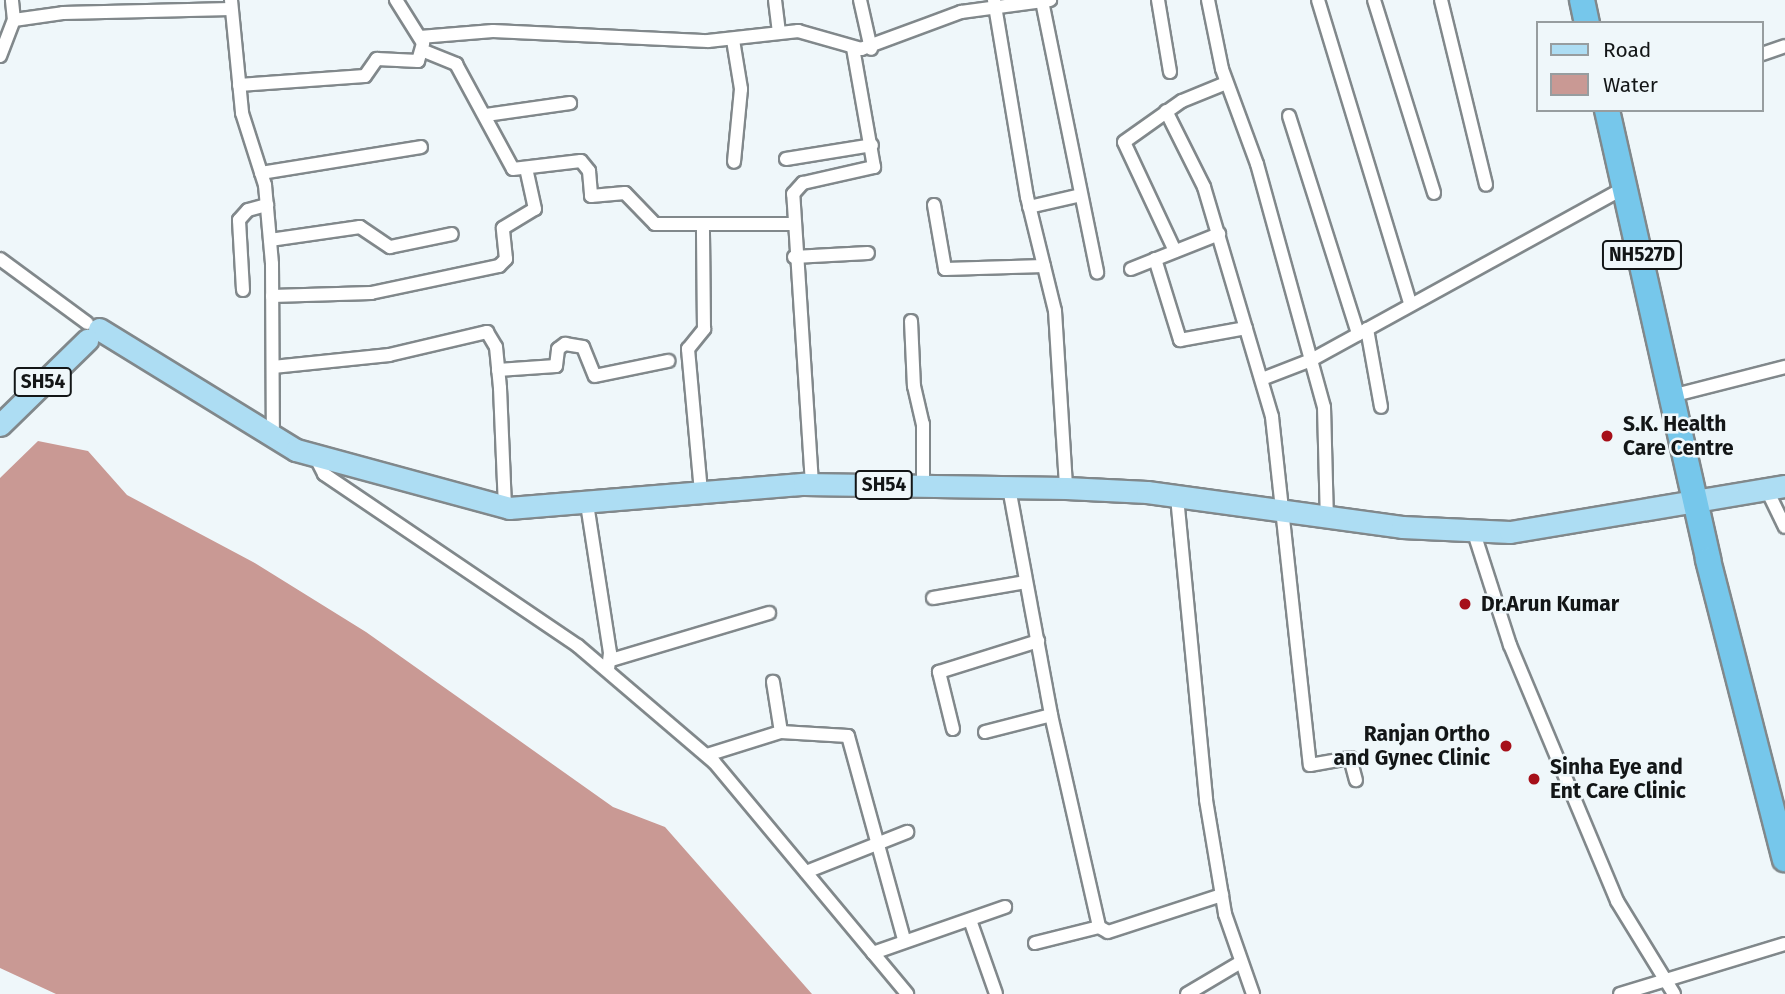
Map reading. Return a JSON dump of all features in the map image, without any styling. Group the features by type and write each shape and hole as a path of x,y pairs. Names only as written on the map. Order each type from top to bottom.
{"highway":[{"path":"1582,0 1587,21"},
{"name":"NH527D","path":"1607,112 1785,859"}],"main road":[{"name":"SH54","path":"1,423 91,331 273,438 316,458 505,507 587,504 812,484 1066,488 1177,496 1285,515 1474,533 1540,530 1776,488"}],"street":[{"path":"0,56 14,20 12,0"},
{"path":"239,85 365,76 377,59 418,61 424,51 420,37 396,0"},
{"path":"775,0 779,32"},
{"path":"860,0 871,49"},
{"path":"420,37 493,31 733,40 779,32 811,32 853,48 871,49 946,16 994,3 1050,0"},
{"path":"1158,0 1170,72"},
{"path":"1208,0 1226,83 1257,164 1328,432 1327,519"},
{"path":"1318,0 1410,303"},
{"path":"1374,0 1434,192"},
{"path":"1441,0 1486,185"},
{"path":"1042,1 1097,272"},
{"path":"994,3 1029,208 1055,311 1066,488"},
{"path":"14,20 64,13 231,5 239,85 267,205 272,296 273,438"},
{"path":"733,40 741,89 734,162"},
{"path":"1764,53 1785,46"},
{"path":"812,484 792,224 797,185 872,169 872,145 853,48"},
{"path":"424,51 456,64 486,115 507,166 526,169 582,161 589,171 591,196 625,192 655,224 792,224"},
{"path":"1175,251 1124,145 1128,136 1166,111 1226,83"},
{"path":"486,115 570,103"},
{"path":"1166,111 1196,167 1219,234 1262,380 1285,515 1310,765 1350,758 1356,780"},
{"path":"1289,116 1363,331 1381,407"},
{"path":"786,159 872,145"},
{"path":"261,173 421,147"},
{"path":"272,296 371,293 499,266 506,259 503,228 535,209 526,169"},
{"path":"1262,380 1311,360 1410,303 1626,187"},
{"path":"1029,208 1081,195"},
{"path":"243,290 239,220 248,210 267,205"},
{"path":"934,205 945,269 1044,266"},
{"path":"701,492 688,349 704,329 703,226"},
{"path":"270,240 360,227 390,247 452,234"},
{"path":"1132,269 1219,234"},
{"path":"794,257 868,253"},
{"path":"1154,259 1180,340 1246,328"},
{"path":"0,260 91,331"},
{"path":"911,321 914,386 923,424 923,486"},
{"path":"273,366 422,350 487,332 496,347 505,507"},
{"path":"498,370 555,366 558,349 565,344 583,347 595,376 668,361"},
{"path":"1675,398 1785,367"},
{"path":"316,458 324,474 609,665 707,755 907,994"},
{"path":"1009,488 1051,715 1099,927"},
{"path":"1776,488 1785,527"},
{"path":"1177,496 1192,684 1222,895 1253,994"},
{"path":"587,504 609,665"},
{"path":"1474,533 1478,561 1530,695 1617,901 1674,994"},
{"path":"933,598 1026,582"},
{"path":"609,665 769,613"},
{"path":"953,729 939,672 1038,641"},
{"path":"773,682 780,732"},
{"path":"985,732 1051,715"},
{"path":"707,755 780,732 849,736 904,940"},
{"path":"806,872 907,832"},
{"path":"1035,943 1099,927 1108,932 1222,895"},
{"path":"873,953 1005,907"},
{"path":"970,920 996,994"},
{"path":"1620,994 1785,944"},
{"path":"1187,994 1241,962"}],"water":[{"path":"38,441 88,451 127,495 253,562 366,632 613,807 665,827 812,994 56,994 0,968 0,478"}],"place":[{"name":"S.K. Health Care Centre","path":"1607,436"},
{"name":"Dr.Arun Kumar","path":"1465,604"},
{"name":"Ranjan Ortho and Gynec Clinic","path":"1506,746"},
{"name":"Sinha Eye and Ent Care Clinic","path":"1534,779"}]}
